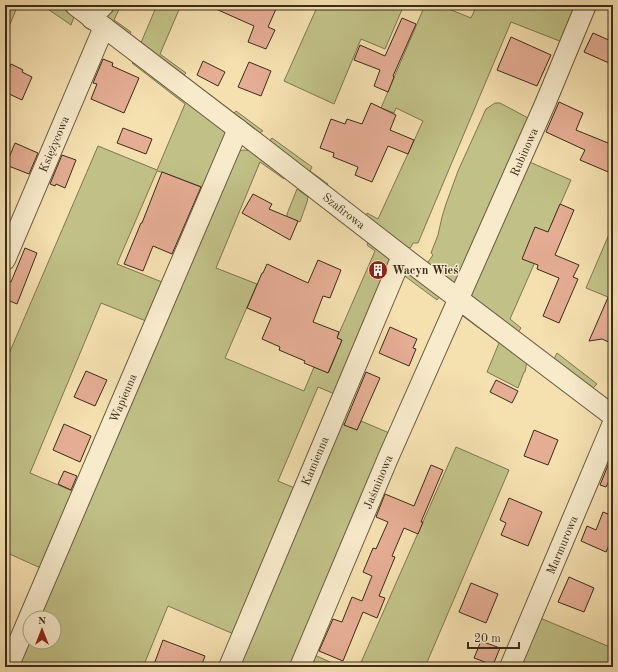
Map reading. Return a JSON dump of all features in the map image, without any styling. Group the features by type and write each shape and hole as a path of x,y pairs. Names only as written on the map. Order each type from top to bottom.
{"street":[{"name":"Szafirowa","path":"75,5 100,17 238,129 613,416"},
{"name":"Rubinowa","path":"459,299 545,104 586,5"},
{"name":"Księżycowa","path":"5,260 100,17"},
{"name":"Wapienna","path":"8,667 238,129"},
{"name":"Kamienna","path":"229,667 402,256"},
{"name":"Jaśminowa","path":"300,667 385,465 459,299"},
{"name":"Marmurowa","path":"510,667 613,423"}],"green space":[{"path":"5,5 18,5 5,36"},
{"path":"42,5 63,5 75,14 71,25"},
{"path":"112,5 121,5 114,20 131,32 127,38 107,17"},
{"path":"157,5 181,5 160,54 186,73 183,76 140,45"},
{"path":"318,5 404,5 385,49 361,39 334,104 284,81"},
{"path":"425,5 439,5 471,18 477,5 578,5 562,42 511,22 418,243 413,243 411,247 406,250 366,218 367,213 378,219 423,121 396,108 394,113 381,108"},
{"path":"132,63 137,63 226,131 228,136 207,189 157,171 117,264 167,284 151,323 101,303 30,473 77,493 234,155 238,152 242,150 251,151 284,176 284,179 260,162 216,268 257,284 225,358 304,391 314,367 329,372 342,340 337,338 375,251 367,245 369,240 392,260 337,395 318,387 278,481 297,489 236,635 168,606 143,667 14,667 22,649 62,650 62,610 38,610 54,574 5,552 5,363 98,146 157,170 185,104"},
{"path":"495,103 500,103 530,119 455,288 426,265 433,255 431,253 458,171 486,109"},
{"path":"236,111 263,131 257,134 233,114"},
{"path":"272,138 312,167 310,171 328,184 325,188 267,144"},
{"path":"525,160 571,180 510,319 521,328 517,334 470,299 468,291"},
{"path":"297,189 308,197 300,222 287,217"},
{"path":"613,225 613,299 586,288"},
{"path":"406,271 441,295 437,300 402,274"},
{"path":"462,313 527,361 525,372 518,388 487,372 499,343 460,314"},
{"path":"557,353 597,384 591,390 553,361"},
{"path":"361,421 394,435 294,667 236,667 339,422 357,430"},
{"path":"456,447 509,470 425,667 359,667"},
{"path":"540,618 610,647 613,639 613,667 517,667"},
{"path":"308,652 341,667 302,667"}],"building":[{"path":"207,5 265,5 276,9 268,27 275,30 266,49 248,42 254,26"},
{"path":"402,18 416,24 393,76 394,77 388,92 374,86 380,70 354,60 360,45 385,56"},
{"path":"593,33 613,42 613,55 609,63 584,52"},
{"path":"511,37 551,55 537,86 497,70"},
{"path":"103,59 113,63 112,66 139,78 124,113 91,99 97,84 93,83"},
{"path":"203,61 225,72 218,86 197,75"},
{"path":"249,62 271,71 261,96 238,87"},
{"path":"11,64 23,70 22,72 32,77 22,100 5,92 5,67 9,69"},
{"path":"559,102 583,113 576,130 613,145 613,174 580,160 585,150 546,132"},
{"path":"371,103 396,115 390,130 414,140 408,154 388,146 372,182 355,175 358,167 333,157 334,153 320,148 331,119 345,124 347,119 362,124"},
{"path":"123,128 152,139 146,154 117,143"},
{"path":"15,143 38,153 29,174 6,165"},
{"path":"62,155 76,160 65,188 56,184 55,186 50,184"},
{"path":"162,172 201,187 172,254 153,246 143,271 124,264"},
{"path":"253,194 272,204 269,209 298,221 290,240 242,213"},
{"path":"560,204 574,210 555,255 579,265 573,277 578,279 559,323 543,316 559,278 537,269 538,265 522,259 535,227 548,232"},
{"path":"25,248 37,253 17,304 5,299 5,280 11,282"},
{"path":"318,260 341,270 330,298 323,296 313,322 339,332 337,338 342,340 328,373 304,363 305,361 279,350 280,347 262,339 271,318 247,308 267,264 308,283"},
{"path":"613,286 613,344 602,339 589,341"},
{"path":"390,327 417,339 413,348 416,349 409,366 379,353"},
{"path":"86,371 107,380 95,406 74,397"},
{"path":"366,372 380,378 357,430 344,425"},
{"path":"496,380 518,391 512,403 490,392"},
{"path":"64,424 91,436 80,462 53,450"},
{"path":"534,430 558,440 548,465 524,456"},
{"path":"613,453 613,473 606,487 600,485"},
{"path":"431,465 443,470 421,522 423,522 418,534 404,528 392,556 395,557 379,596 385,598 377,618 363,612 343,661 319,651 333,619 342,622 352,597 362,601 372,576 363,572 373,548 376,549 388,522 376,517 385,494 414,506"},
{"path":"64,471 77,476 71,490 58,484"},
{"path":"509,498 542,512 528,546 501,535 506,523 500,520"},
{"path":"603,512 613,516 613,536 606,552 581,541 587,526 596,530"},
{"path":"569,577 594,588 584,612 558,602"},
{"path":"471,583 498,594 486,623 459,612"},
{"path":"163,640 205,656 201,667 153,667"},
{"path":"481,641 500,648 493,665 474,658"}],"place":[{"name":"Wacyn Wieś","path":"378,270"}]}
